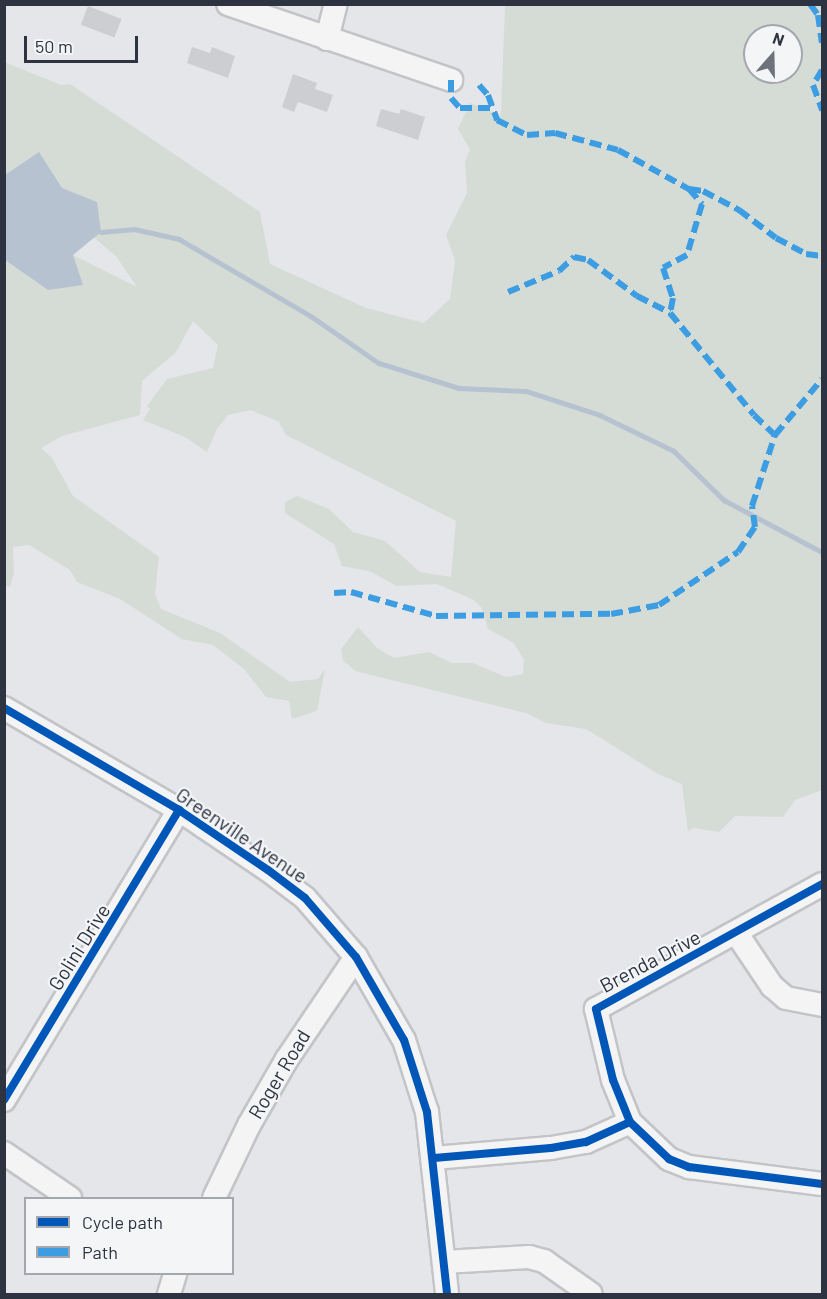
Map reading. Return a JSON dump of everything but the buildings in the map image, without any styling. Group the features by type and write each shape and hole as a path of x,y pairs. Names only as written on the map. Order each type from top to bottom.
{"street":[{"path":"228,4 451,80"},
{"path":"327,39 336,4"},
{"name":"Greenville Avenue","path":"4,708 179,810 305,898 356,957 404,1040 428,1112 447,1294"},
{"name":"Golini Drive","path":"4,1100 179,810"},
{"name":"Brenda Drive","path":"630,1122 613,1080 596,1009 737,934 822,884"},
{"path":"737,934 772,986 786,998 822,1005"},
{"name":"Roger Road","path":"214,1197 249,1125 287,1059 356,957"},
{"path":"434,1158 551,1148 586,1142 630,1122 669,1160 689,1167 822,1184"},
{"path":"4,1153 69,1197"},
{"path":"444,1262 529,1257 544,1261 591,1294"},
{"path":"169,1294 175,1275"}],"shaded area":[{"path":"505,5 822,5 822,790 795,800 783,817 735,816 719,832 693,828 688,832 682,784 658,774 586,729 546,723 526,713 355,671 343,660 341,649 358,627 377,648 394,658 429,652 452,663 473,663 506,677 523,674 524,660 514,643 488,629 482,608 474,600 437,584 397,586 369,571 342,566 334,544 285,513 285,502 297,496 329,509 353,532 385,541 420,572 451,577 456,521 286,435 279,422 251,410 228,415 217,429 207,452 185,437 143,420 150,409 147,406 167,379 213,368 218,345 193,321 176,352 142,381 140,415 62,436 41,448 52,458 73,496 159,557 155,594 161,609 220,633 290,682 318,679 325,669 317,711 292,719 289,701 266,697 244,669 213,645 182,639 120,599 77,582 70,570 29,545 13,547 14,573 10,587 5,585 5,260 48,290 73,255 137,287 116,256 87,232 5,216 4,62 61,85 70,84 260,212 270,264 366,308 424,323 450,299 455,261 446,235 467,193 465,162 470,149 458,129 470,103 501,115"}],"water":[{"path":"39,152 62,188 97,202 101,232 73,255 83,285 48,290 5,260 5,175"}],"waterway":[{"path":"101,232 134,229 179,239 311,316 379,363 459,388 526,391 600,415 674,451 724,500 822,552"}],"marked path":[{"path":"810,4 818,15 822,43"},
{"path":"822,70 813,85 822,110"},
{"path":"451,80 451,98 460,108 490,108"},
{"path":"479,85 488,95 497,120 527,135 555,133 618,150 689,189 702,204 687,255 663,268 673,298 670,313"},
{"path":"689,189 703,191 739,210 776,238 806,254 822,256"},
{"path":"508,292 559,271 574,257 588,260 637,296 670,313 754,415 775,435"},
{"path":"334,593 351,592 436,616 611,614 659,605 738,552 755,527 752,506 775,435 822,379"}],"cycle path":[{"path":"4,708 179,810 268,870 305,898 356,957 404,1040 427,1112 447,1294"},
{"path":"4,1100 179,810"},
{"path":"630,1122 613,1080 596,1009 822,884"},
{"path":"434,1158 551,1148 586,1142 630,1122 669,1159 689,1167 822,1184"}]}
